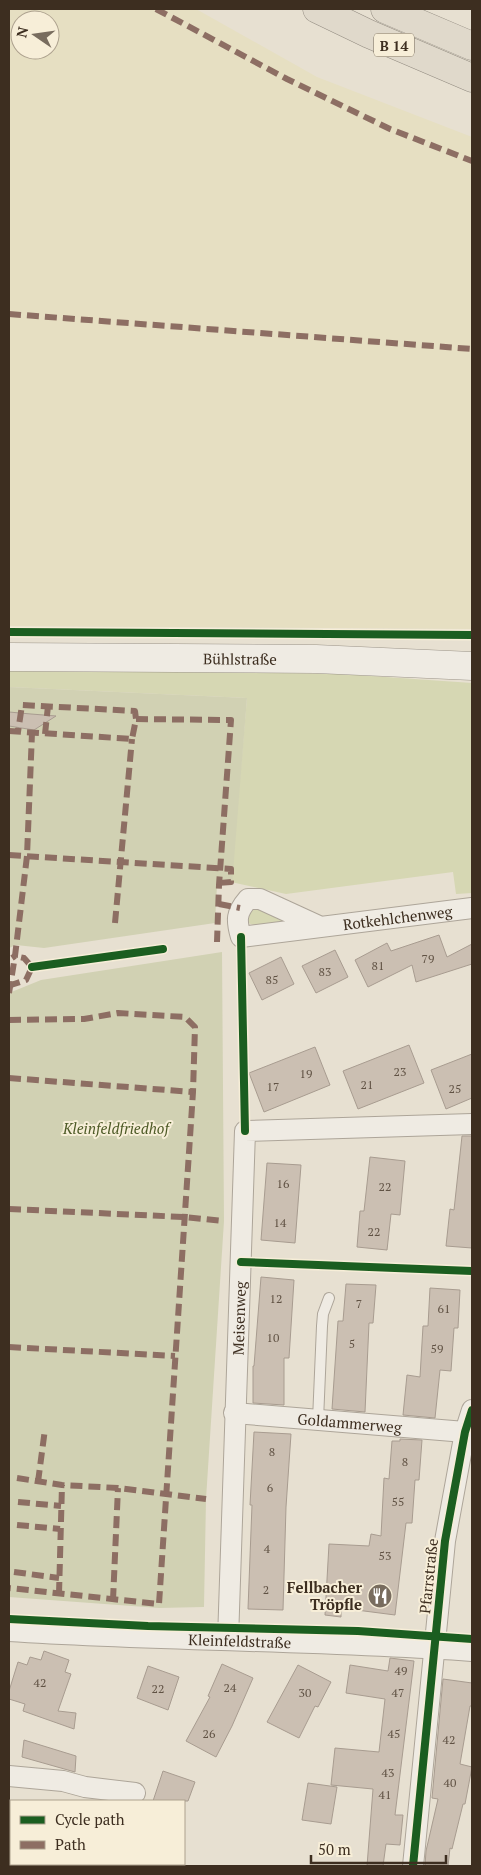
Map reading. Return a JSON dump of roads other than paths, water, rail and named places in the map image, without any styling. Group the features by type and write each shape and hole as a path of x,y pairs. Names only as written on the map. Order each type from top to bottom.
{"highway":[{"name":"B 14","path":"317,9 369,34 472,78"},
{"name":"B 14","path":"384,9 472,46"}],"main road":[{"name":"Bühlstraße","path":"9,656 316,659 472,666"}],"street":[{"name":"Rotkehlchenweg","path":"322,927 260,900 248,899 240,908 234,938 322,927 472,908"},
{"name":"Meisenweg","path":"228,1640 234,1414 242,1262 245,1131 472,1124"},
{"name":"Pfarrstraße","path":"413,1866 445,1541 465,1432 472,1410"},
{"name":"Goldammerweg","path":"234,1414 465,1432"},
{"name":"Kleinfeldstraße","path":"9,1631 472,1651"},
{"path":"9,1776 64,1781 85,1787 135,1793"}],"lane":[{"path":"318,1420 323,1314 329,1298"}],"place":[{"name":"Fellbacher Tröpfle","path":"380,1596"}],"park label":[{"name":"Kleinfeldfriedhof","path":"116,1128"}]}
